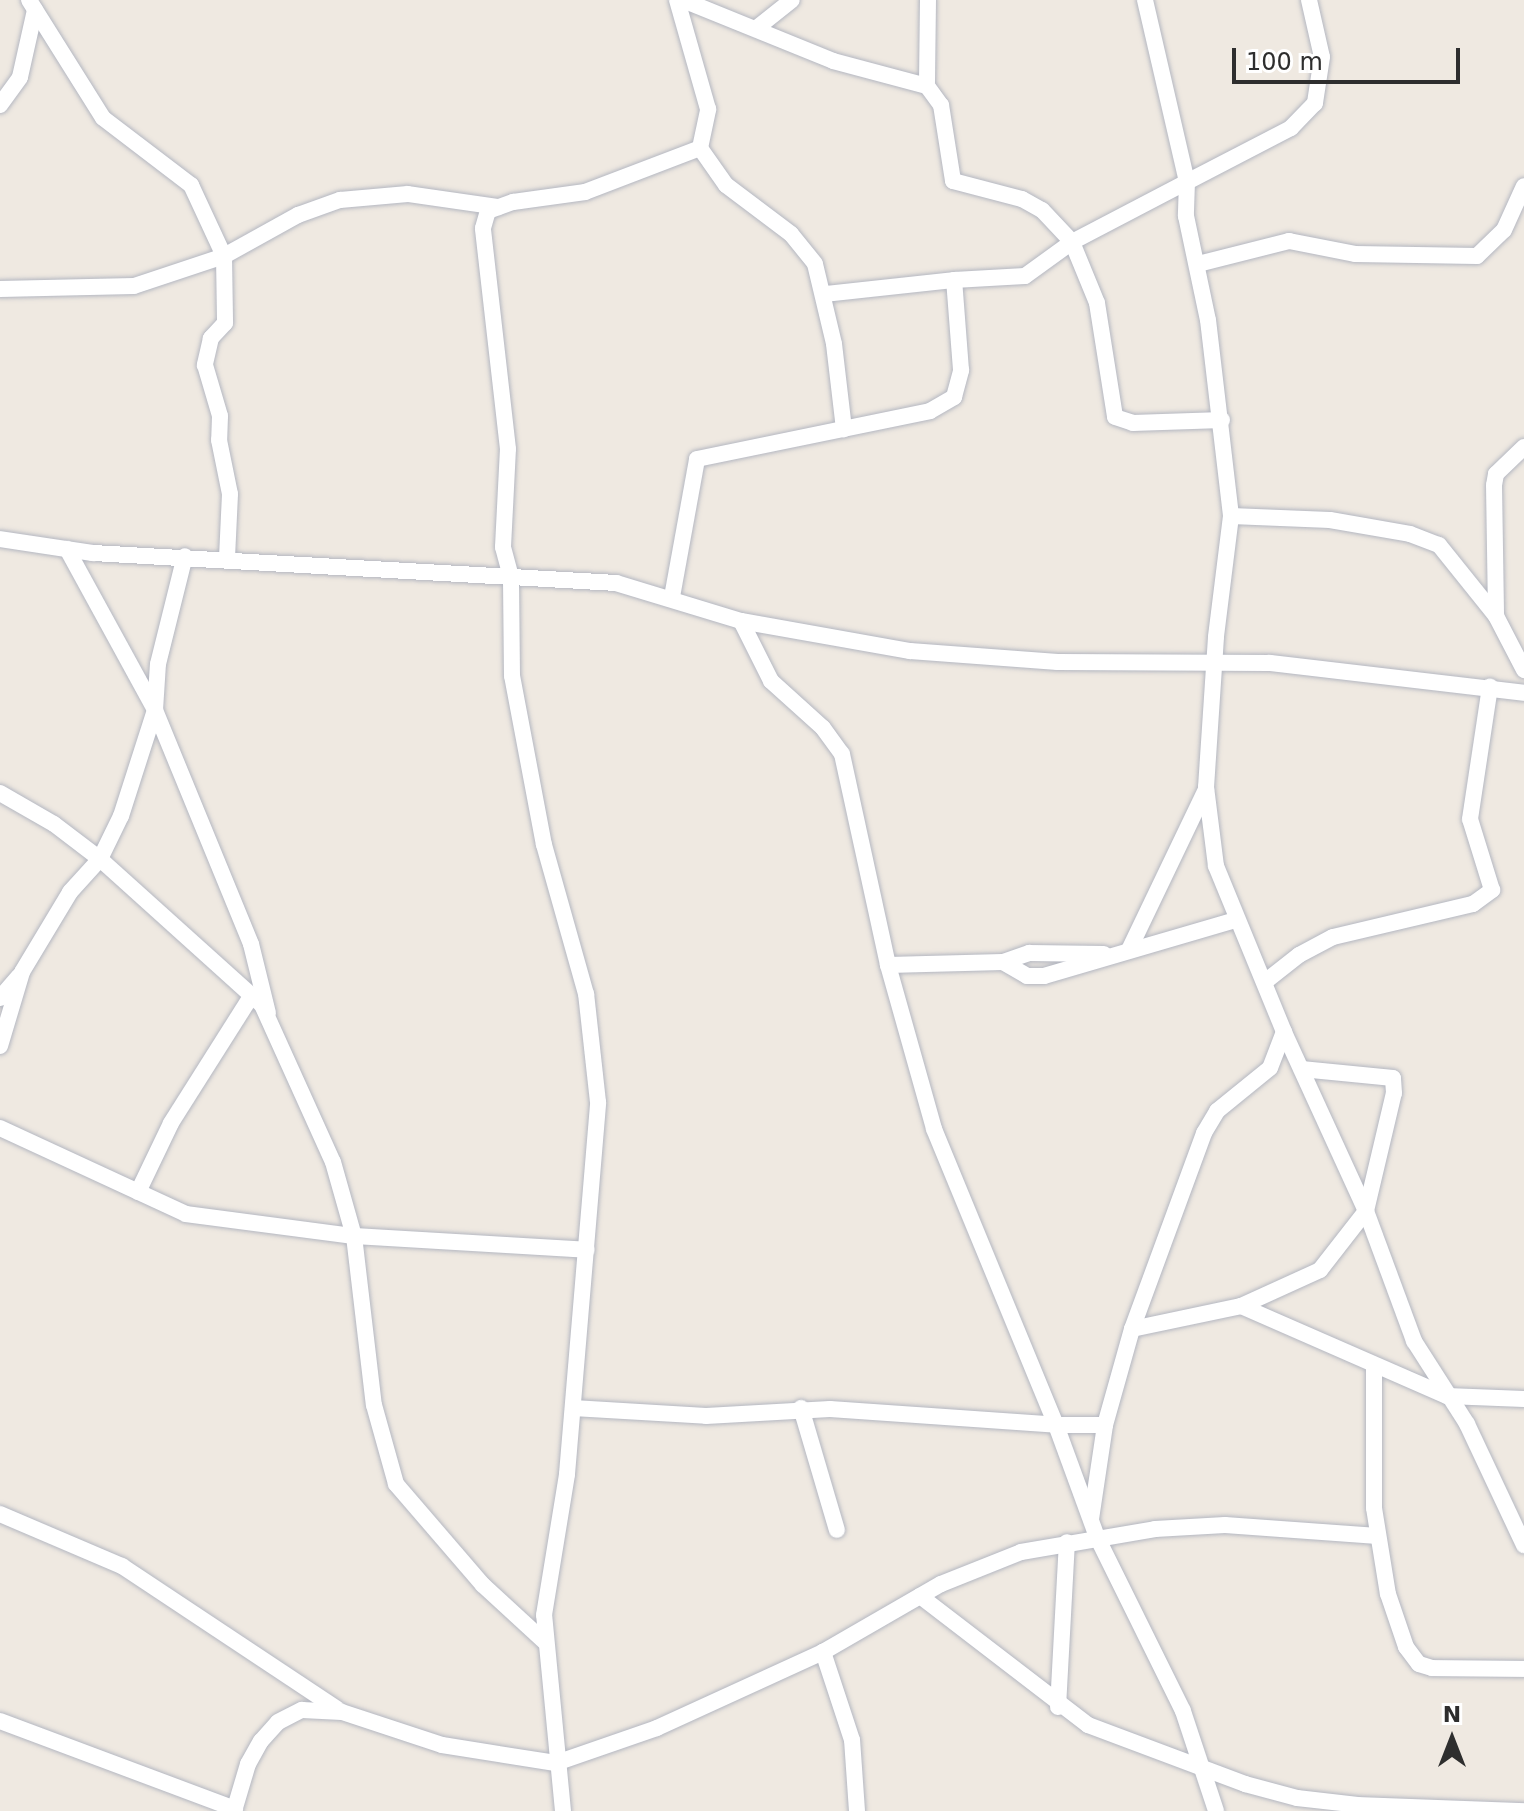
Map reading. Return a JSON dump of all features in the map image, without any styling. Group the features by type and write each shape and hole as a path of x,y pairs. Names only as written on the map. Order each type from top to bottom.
{"street":[{"path":"677,0 708,109 700,148 726,185 806,248 825,294 844,429"},
{"path":"683,0 758,27 833,61 927,86"},
{"path":"758,27 792,0"},
{"path":"928,0 927,86 941,105 953,181 1022,199 1042,210 1072,242 1097,303 1115,417 1133,423 1222,420"},
{"path":"1145,0 1187,182 1186,216 1198,264 1222,420 1231,516 1214,660 1206,787 1216,866 1236,920 1266,981 1284,1032 1366,1211 1414,1341 1467,1424 1524,1545"},
{"path":"825,294 1025,276 1072,242 1291,128 1315,103 1322,57 1309,0"},
{"path":"0,105 20,77 32,5"},
{"path":"32,5 103,118 191,185 224,256 225,323 211,338 205,365 220,416 230,494 227,557"},
{"path":"563,1811 544,1641 573,1408 598,1133 596,1064 586,994 524,756 512,676 511,577 503,547 508,496 504,394 483,228 488,211 585,192 700,148"},
{"path":"1198,264 1289,241 1355,254 1477,256 1504,230 1524,187"},
{"path":"0,289 134,286 204,267 298,215 340,200 408,194 503,207"},
{"path":"672,597 697,459 930,411 954,397 961,370 954,280"},
{"path":"1496,616 1494,485 1496,474 1524,447"},
{"path":"1231,516 1317,518 1410,534 1439,545 1496,616 1524,670"},
{"path":"0,539 67,549 616,583 672,597 741,621 910,651 978,658 1214,660 1524,693"},
{"path":"67,549 155,710 251,944 268,1014 333,1162 354,1236 374,1405 396,1484 483,1585 544,1641"},
{"path":"0,998 22,972 53,916 100,859 139,769 155,710 158,664 185,556"},
{"path":"741,621 771,681 823,728 842,754 888,965 960,1201 1056,1425 1097,1537 1183,1711 1216,1811"},
{"path":"1266,981 1333,937 1473,904 1492,890 1470,819 1490,687"},
{"path":"1123,952 1206,787"},
{"path":"0,793 44,817 100,859 252,995 268,1014"},
{"path":"1003,962 1027,976 1044,976 1236,920"},
{"path":"888,965 1003,962 1029,953 1123,952"},
{"path":"0,1046 22,972"},
{"path":"138,1192 171,1123 252,995"},
{"path":"1091,1520 1105,1425 1132,1329 1210,1121 1270,1068 1284,1032"},
{"path":"1132,1329 1241,1306 1320,1270 1366,1211 1394,1093 1393,1078 1301,1069"},
{"path":"0,1128 202,1219 354,1236 587,1250"},
{"path":"1241,1306 1447,1396 1524,1399"},
{"path":"1374,1365 1371,1475 1388,1594 1406,1647 1419,1664 1524,1669"},
{"path":"573,1408 706,1416 801,1408 1056,1425 1105,1425"},
{"path":"801,1408 837,1530"},
{"path":"0,1514 122,1566 342,1712 442,1745 556,1763 657,1728 823,1652 920,1596 999,1560 1097,1537 1225,1525 1378,1536"},
{"path":"1058,1707 1067,1542"},
{"path":"920,1596 1058,1707 1122,1740 1297,1798 1400,1808 1524,1811"},
{"path":"823,1652 852,1740 857,1811"},
{"path":"0,1721 234,1810 248,1764 278,1722 302,1710 342,1712"}]}
